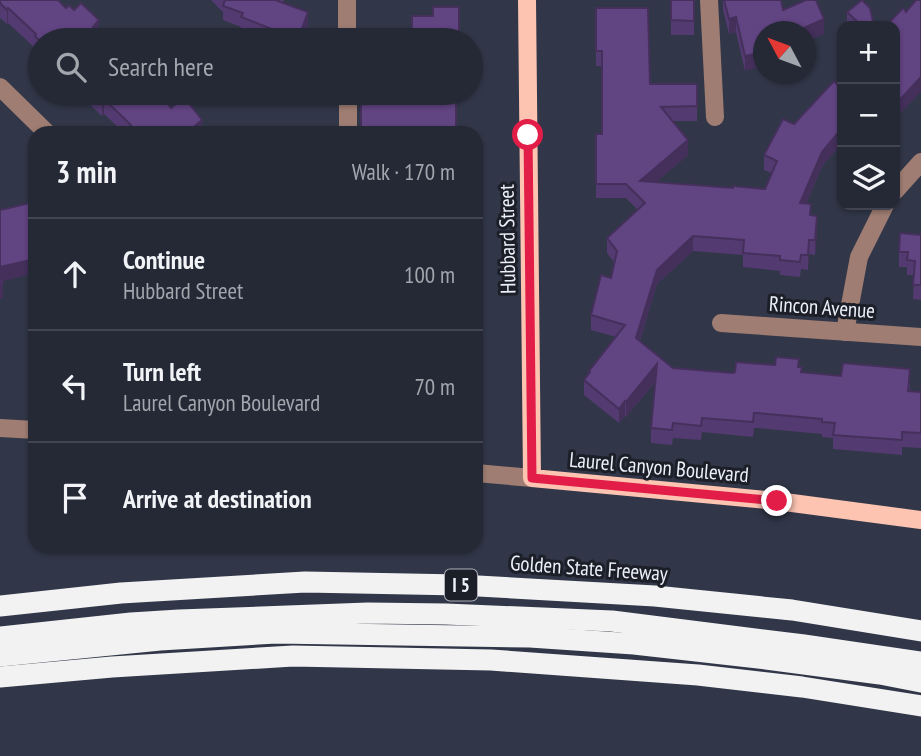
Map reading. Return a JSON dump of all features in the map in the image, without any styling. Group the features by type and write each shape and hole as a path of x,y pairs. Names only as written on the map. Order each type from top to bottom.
{"highway":[{"name":"Golden State Freeway","path":"0,606 121,593 305,582 460,585 655,596 792,610 921,631"},
{"path":"0,637 131,623 368,612 612,621 921,662"},
{"path":"0,656 160,640 276,633 530,637 634,644 766,659 921,682"},
{"path":"0,677 293,656 491,660 698,675 802,687 921,706"}],"main road":[{"name":"Hubbard Street","path":"527,0 532,478"},
{"name":"Laurel Canyon Boulevard","path":"532,478 777,501 921,520"}],"street":[{"path":"347,0 347,28"},
{"path":"709,0 715,117"},
{"path":"0,87 40,126"},
{"path":"348,105 348,126"},
{"path":"900,185 921,162"},
{"path":"845,332 859,257 882,210"},
{"name":"Rincon Avenue","path":"721,323 921,337"},
{"path":"0,428 28,430"},
{"name":"Laurel Canyon Boulevard","path":"483,474 532,478"}],"building":[{"path":"0,0 58,0 66,8 69,5 74,10 81,3 99,20 94,28 30,28 0,3"},
{"path":"225,0 279,0 308,12 302,28 269,28 241,17 243,13 223,6"},
{"path":"671,0 694,0 694,21 671,20"},
{"path":"724,0 781,0 783,10 806,0 816,0 824,19 816,23 753,21 753,54 745,56 736,17 729,19"},
{"path":"862,0 870,8 873,21 857,21 847,12"},
{"path":"916,0 921,0 921,77 900,100 900,21 891,21 903,8 906,12"},
{"path":"433,7 459,7 459,28 412,28 412,16 433,16"},
{"path":"596,8 648,8 650,84 697,84 697,106 661,107 688,140 640,181 765,189 777,161 764,155 783,119 794,124 834,81 837,84 837,134 822,152 800,203 811,204 810,215 817,216 815,240 809,240 808,255 801,255 800,262 780,260 780,256 743,253 744,240 693,236 657,270 636,338 673,368 733,373 736,362 775,365 776,357 799,359 798,367 802,367 801,372 841,376 843,363 910,369 908,391 921,392 921,433 902,432 902,440 833,435 835,423 822,422 822,419 757,413 754,413 753,422 702,418 701,426 673,423 672,430 651,428 657,364 619,409 584,380 625,325 591,315 601,275 611,278 617,251 607,238 645,203 626,184 596,184 596,134 602,134 602,51 596,51"},
{"path":"110,105 169,105 171,108 175,105 190,105 202,120 195,126 131,125"},
{"path":"361,105 456,105 456,126 361,126"},
{"path":"28,203 28,261 0,267 0,210"},
{"path":"900,233 921,235 921,285 913,285 915,261 907,260 908,252 899,252"}],"route":[{"path":"528,135 532,478 777,501"}]}
